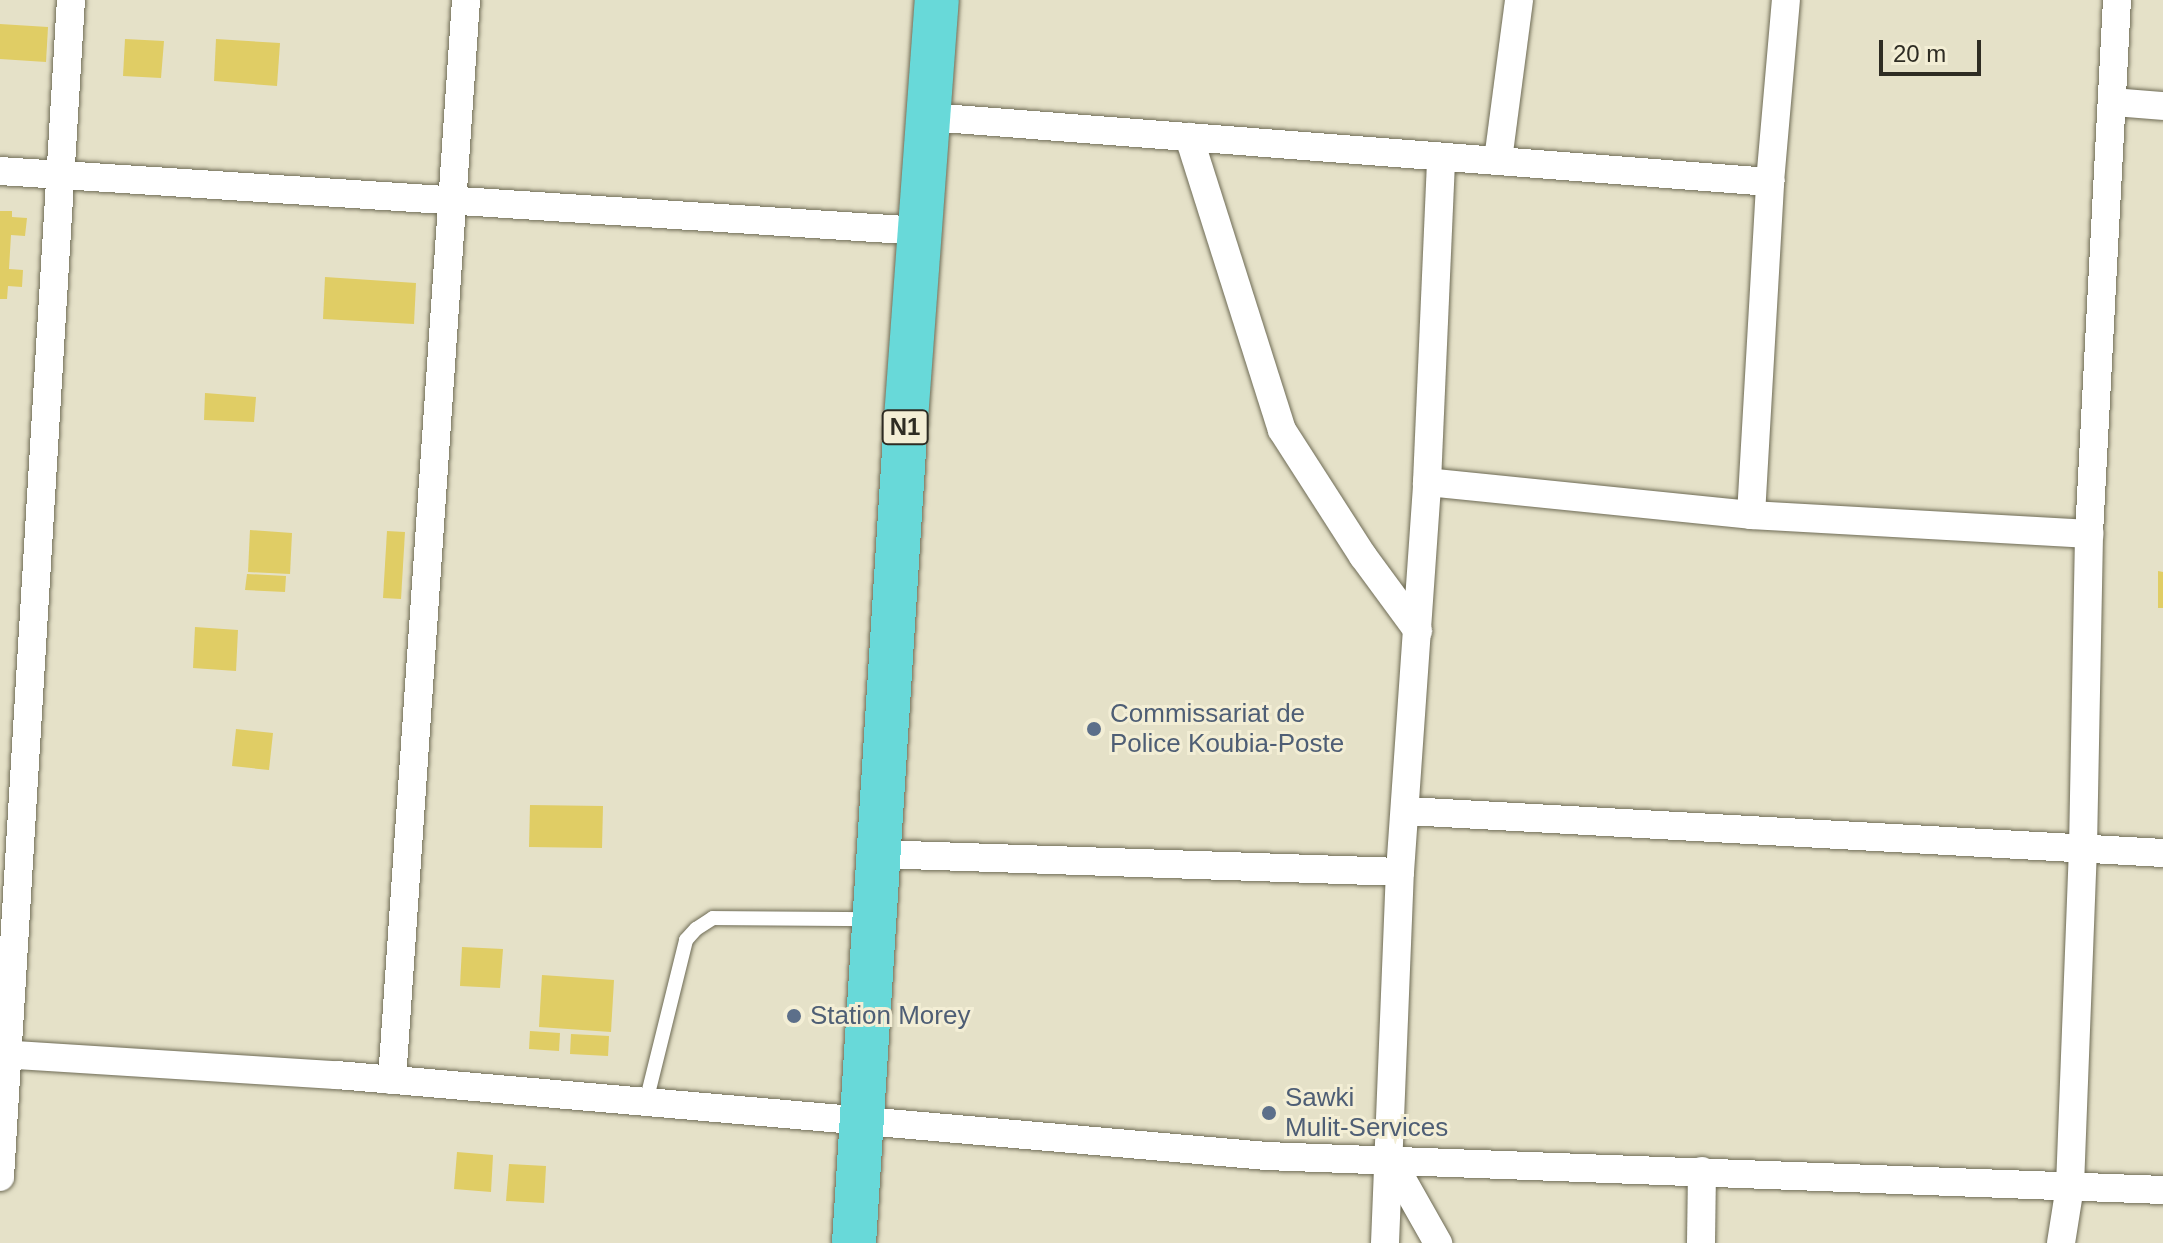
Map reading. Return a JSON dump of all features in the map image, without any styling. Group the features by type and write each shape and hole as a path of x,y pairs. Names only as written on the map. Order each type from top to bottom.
{"main road":[{"name":"N1","path":"854,1243 877,854 937,0"}],"street":[{"path":"0,1177 4,1054 71,0"},
{"path":"392,1080 466,0"},
{"path":"1498,160 1519,0"},
{"path":"1751,515 1770,182 1786,0"},
{"path":"2061,1243 2070,1186 2083,848 2089,534 2117,0"},
{"path":"2113,102 2163,106"},
{"path":"929,117 1770,182"},
{"path":"1189,137 1282,430 1363,556 1418,631"},
{"path":"1385,1243 1400,872 1407,811 1427,482 1441,157"},
{"path":"0,171 920,231"},
{"path":"1427,482 1751,515 2089,534"},
{"path":"1407,811 2163,853"},
{"path":"877,854 1400,872"},
{"path":"4,1054 392,1080 1266,1156 1390,1158 2163,1190"},
{"path":"1390,1158 1438,1243"},
{"path":"1701,1243 1702,1171"}],"lane":[{"path":"646,1102 686,940 696,929 713,918 874,919"}],"building":[{"path":"0,24 48,27 46,62 0,59"},
{"path":"125,39 164,41 161,78 123,76"},
{"path":"216,39 280,43 277,86 214,81"},
{"path":"0,211 12,211 12,217 27,218 25,236 11,235 9,269 23,270 22,287 8,286 7,299 0,299"},
{"path":"325,277 416,283 414,324 323,319"},
{"path":"205,393 256,397 254,422 204,420"},
{"path":"250,530 292,533 290,574 248,572"},
{"path":"387,531 405,532 401,599 383,598"},
{"path":"2158,571 2163,572 2163,608 2158,608"},
{"path":"247,574 286,576 285,592 245,590"},
{"path":"195,627 238,630 236,671 193,668"},
{"path":"236,729 273,733 269,770 232,766"},
{"path":"530,805 603,806 602,848 529,847"},
{"path":"462,947 503,949 500,988 460,986"},
{"path":"542,975 614,980 611,1032 539,1027"},
{"path":"530,1031 560,1033 559,1051 529,1049"},
{"path":"571,1034 609,1036 608,1056 570,1054"},
{"path":"457,1152 493,1155 491,1192 454,1189"},
{"path":"509,1164 546,1166 544,1203 506,1201"}],"place":[{"name":"Commissariat de Police Koubia-Poste","path":"1094,729"},
{"name":"Station Morey","path":"794,1016"},
{"name":"Sawki Mulit-Services","path":"1269,1113"}]}
